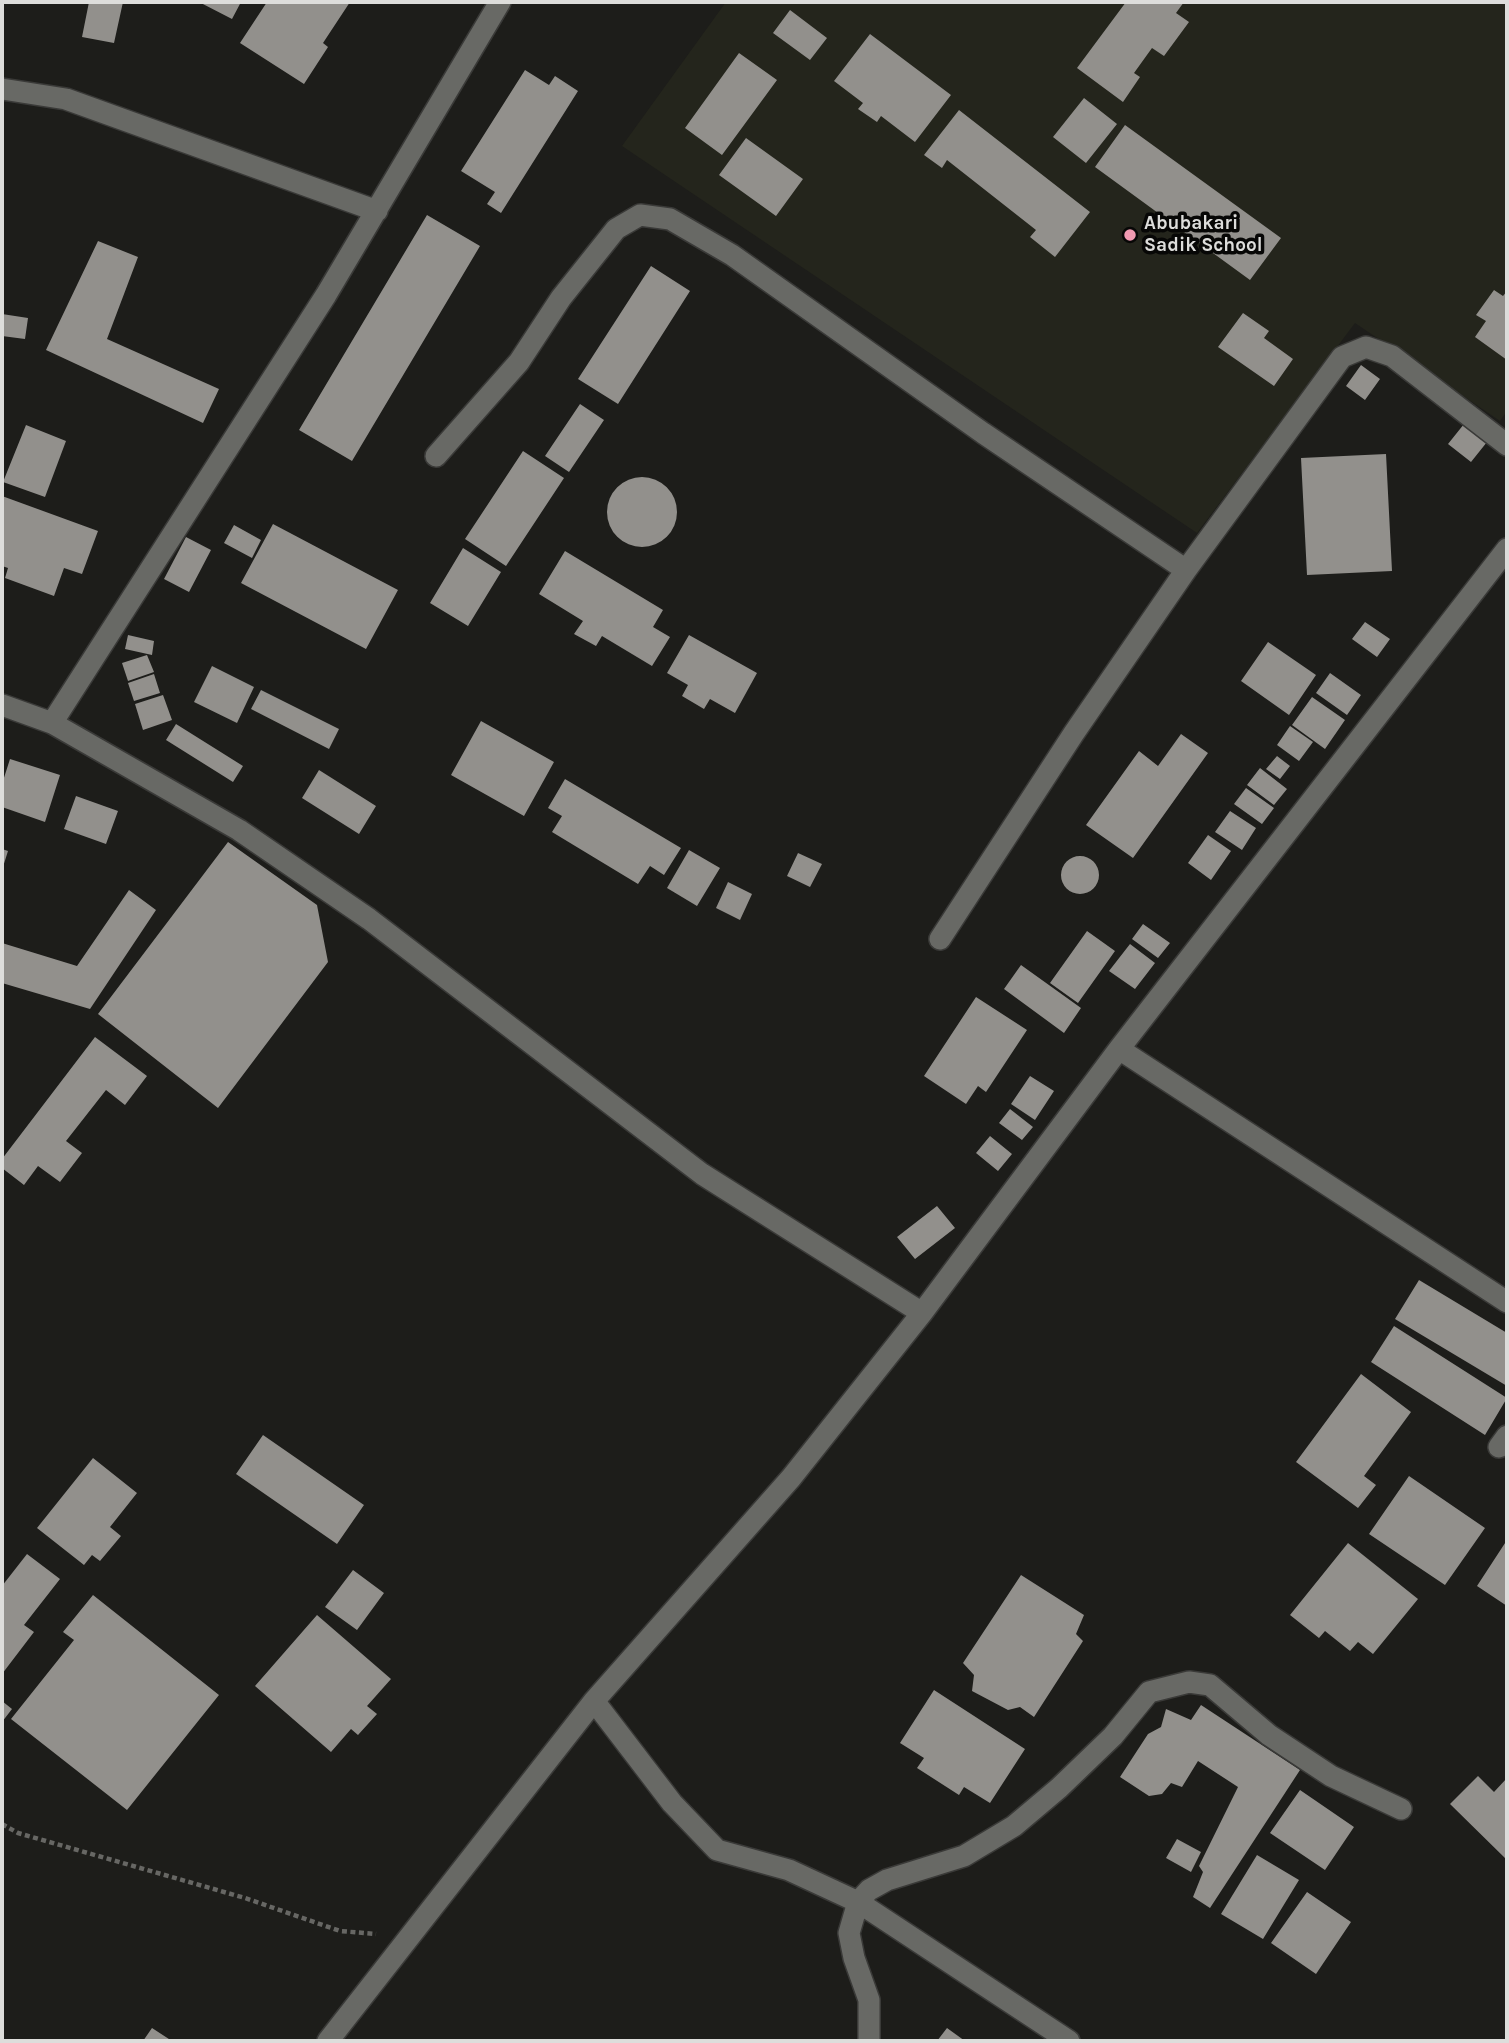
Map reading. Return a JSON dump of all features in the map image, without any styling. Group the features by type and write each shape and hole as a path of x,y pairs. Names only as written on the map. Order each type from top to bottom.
{"street":[{"path":"52,723 327,295 500,2"},
{"path":"2,89 66,99 377,211"},
{"path":"436,456 519,362 561,298 616,229 640,215 670,219 732,255 983,433 1186,570"},
{"path":"940,939 1074,733 1186,570 1342,357 1366,347 1392,356 1507,445"},
{"path":"328,2041 594,1701 791,1478 922,1313 1119,1049 1507,549"},
{"path":"2,705 52,723 239,830 369,919 702,1174 922,1313"},
{"path":"1119,1049 1507,1302"},
{"path":"869,2041 869,2000 854,1958 849,1933 858,1902 869,1890 887,1880 964,1856 1014,1826 1059,1788 1113,1736 1149,1692 1189,1682 1210,1685 1269,1735 1311,1763 1401,1809"},
{"path":"594,1701 672,1803 717,1850 789,1870 858,1902 1069,2041"}],"path":[{"path":"2,1824 18,1833 245,1898 340,1931 383,1934"}],"shaded area":[{"name":"Abubakari Sadik School","path":"726,2 1507,2 1507,411 1500,421 1355,323 1197,533 622,146"}],"building":[{"path":"89,2 123,2 114,43 82,37"},
{"path":"199,2 241,2 232,19"},
{"path":"267,2 350,2 323,43 328,47 304,84 240,43"},
{"path":"1126,2 1184,2 1176,13 1189,22 1164,56 1152,48 1134,73 1140,77 1123,102 1077,68"},
{"path":"790,10 827,38 810,60 773,33"},
{"path":"870,34 951,95 915,142 881,116 877,122 858,109 863,103 834,81"},
{"path":"739,53 777,80 722,155 685,128"},
{"path":"525,70 549,85 555,76 578,91 501,213 487,204 495,192 461,171"},
{"path":"1084,98 1117,124 1086,163 1053,137"},
{"path":"959,110 1090,212 1055,257 1030,237 1036,230 947,160 942,168 924,155"},
{"path":"1125,125 1281,238 1250,280 1095,167"},
{"path":"746,138 803,179 776,216 719,175"},
{"path":"427,215 480,246 352,461 299,430"},
{"path":"98,241 138,257 107,339 219,389 203,423 46,350"},
{"path":"651,266 690,291 618,404 578,379"},
{"path":"1494,290 1503,296 1507,291 1507,360 1475,337 1486,321 1476,315"},
{"path":"1243,313 1269,331 1264,338 1293,359 1274,386 1218,347"},
{"path":"2,314 28,318 25,339 2,336"},
{"path":"1361,365 1380,379 1365,400 1346,386"},
{"path":"580,404 604,420 569,472 545,456"},
{"path":"1468,419 1491,437 1471,462 1448,444"},
{"path":"26,425 66,441 45,497 3,482"},
{"path":"523,451 564,478 506,566 465,539"},
{"path":"1386,454 1392,571 1307,575 1301,458"},
{"path":"642,477 667,487 677,512 667,537 642,547 617,537 607,512 617,487"},
{"path":"2,496 98,531 82,574 64,568 54,596 5,578 8,568 2,566"},
{"path":"273,524 398,590 366,649 241,583"},
{"path":"234,525 261,540 252,558 224,543"},
{"path":"186,537 211,550 189,592 164,579"},
{"path":"463,548 501,572 468,626 430,603"},
{"path":"565,551 663,610 653,627 670,637 652,666 602,636 596,646 574,634 583,621 539,594"},
{"path":"1365,622 1390,639 1377,657 1352,639"},
{"path":"128,635 154,641 152,655 125,649"},
{"path":"689,635 757,673 735,713 710,699 704,709 682,696 688,685 667,673"},
{"path":"1268,642 1316,675 1289,715 1241,681"},
{"path":"147,655 154,672 128,681 122,663"},
{"path":"212,666 254,687 237,723 194,702"},
{"path":"1330,673 1361,695 1347,715 1316,693"},
{"path":"154,674 160,693 134,701 128,683"},
{"path":"261,690 339,729 329,749 251,709"},
{"path":"163,695 172,720 143,730 135,704"},
{"path":"1312,697 1345,720 1325,749 1292,725"},
{"path":"481,721 554,762 524,816 451,775"},
{"path":"176,724 243,766 233,782 166,740"},
{"path":"1290,726 1313,742 1299,761 1277,745"},
{"path":"1181,734 1208,753 1133,858 1086,825 1139,751 1158,766"},
{"path":"1277,756 1290,766 1280,779 1266,769"},
{"path":"10,759 60,775 45,822 2,807 2,784"},
{"path":"1260,768 1287,789 1274,805 1247,785"},
{"path":"319,770 376,806 359,834 302,798"},
{"path":"565,779 681,848 664,875 650,866 638,884 552,832 562,816 548,808"},
{"path":"1246,788 1274,808 1262,824 1234,804"},
{"path":"76,796 118,811 106,844 64,829"},
{"path":"1230,811 1256,828 1242,850 1215,832"},
{"path":"1208,835 1231,851 1211,880 1188,863"},
{"path":"228,842 317,905 328,962 218,1108 98,1014"},
{"path":"2,849 8,851 2,870"},
{"path":"689,850 720,868 697,906 667,888"},
{"path":"798,853 822,864 810,887 787,876"},
{"path":"1080,856 1093,862 1099,875 1093,888 1080,894 1067,888 1061,875 1067,862"},
{"path":"728,882 752,894 740,920 716,908"},
{"path":"129,890 156,910 90,1009 2,983 2,943 77,966"},
{"path":"1143,924 1170,943 1158,958 1132,939"},
{"path":"1087,931 1115,951 1078,1003 1050,983"},
{"path":"1130,944 1155,963 1135,989 1109,971"},
{"path":"1021,965 1081,1008 1064,1033 1004,989"},
{"path":"976,997 1027,1030 986,1092 978,1086 966,1104 924,1076"},
{"path":"95,1037 147,1076 125,1105 106,1090 66,1141 82,1153 60,1182 38,1166 24,1185 2,1168 2,1159"},
{"path":"1030,1076 1054,1091 1035,1120 1011,1104"},
{"path":"1010,1109 1033,1127 1022,1140 999,1123"},
{"path":"990,1136 1012,1154 998,1171 976,1153"},
{"path":"937,1206 955,1228 915,1259 897,1237"},
{"path":"1419,1280 1507,1333 1507,1386 1395,1319"},
{"path":"1394,1326 1507,1398 1485,1435 1371,1362"},
{"path":"1361,1374 1411,1412 1364,1476 1376,1485 1358,1508 1296,1462"},
{"path":"263,1435 364,1505 337,1544 236,1474"},
{"path":"93,1458 137,1493 110,1527 121,1536 100,1561 92,1555 84,1565 37,1528"},
{"path":"1409,1476 1485,1528 1445,1585 1369,1534"},
{"path":"1507,1540 1507,1606 1477,1586"},
{"path":"1348,1543 1418,1599 1373,1654 1358,1642 1350,1651 1325,1631 1319,1638 1290,1615"},
{"path":"27,1554 60,1579 24,1625 34,1632 2,1674 2,1586"},
{"path":"353,1570 384,1593 357,1630 325,1607"},
{"path":"1021,1575 1084,1615 1076,1634 1083,1641 1034,1717 1020,1707 1008,1710 972,1691 974,1675 963,1663"},
{"path":"93,1595 219,1695 127,1810 11,1719 74,1640 63,1632"},
{"path":"317,1615 391,1679 367,1706 377,1714 358,1735 351,1729 331,1752 255,1686"},
{"path":"934,1690 1025,1749 990,1803 964,1787 959,1795 917,1768 924,1758 900,1743"},
{"path":"2,1701 12,1709 2,1722"},
{"path":"1201,1705 1300,1770 1210,1908 1193,1897 1203,1872 1199,1866 1238,1787 1198,1761 1182,1787 1171,1783 1162,1794 1149,1796 1120,1777 1148,1734 1161,1727 1166,1709 1191,1720"},
{"path":"1478,1776 1494,1792 1507,1778 1507,1860 1450,1804"},
{"path":"1300,1790 1354,1827 1325,1870 1270,1833"},
{"path":"1177,1839 1201,1852 1191,1872 1166,1858"},
{"path":"1257,1855 1299,1880 1263,1939 1221,1914"},
{"path":"1307,1892 1351,1922 1316,1974 1271,1943"},
{"path":"152,2028 172,2041 143,2041"},
{"path":"947,2028 965,2041 937,2041"}],"place":[{"name":"Abubakari Sadik School","path":"1130,235"}]}
